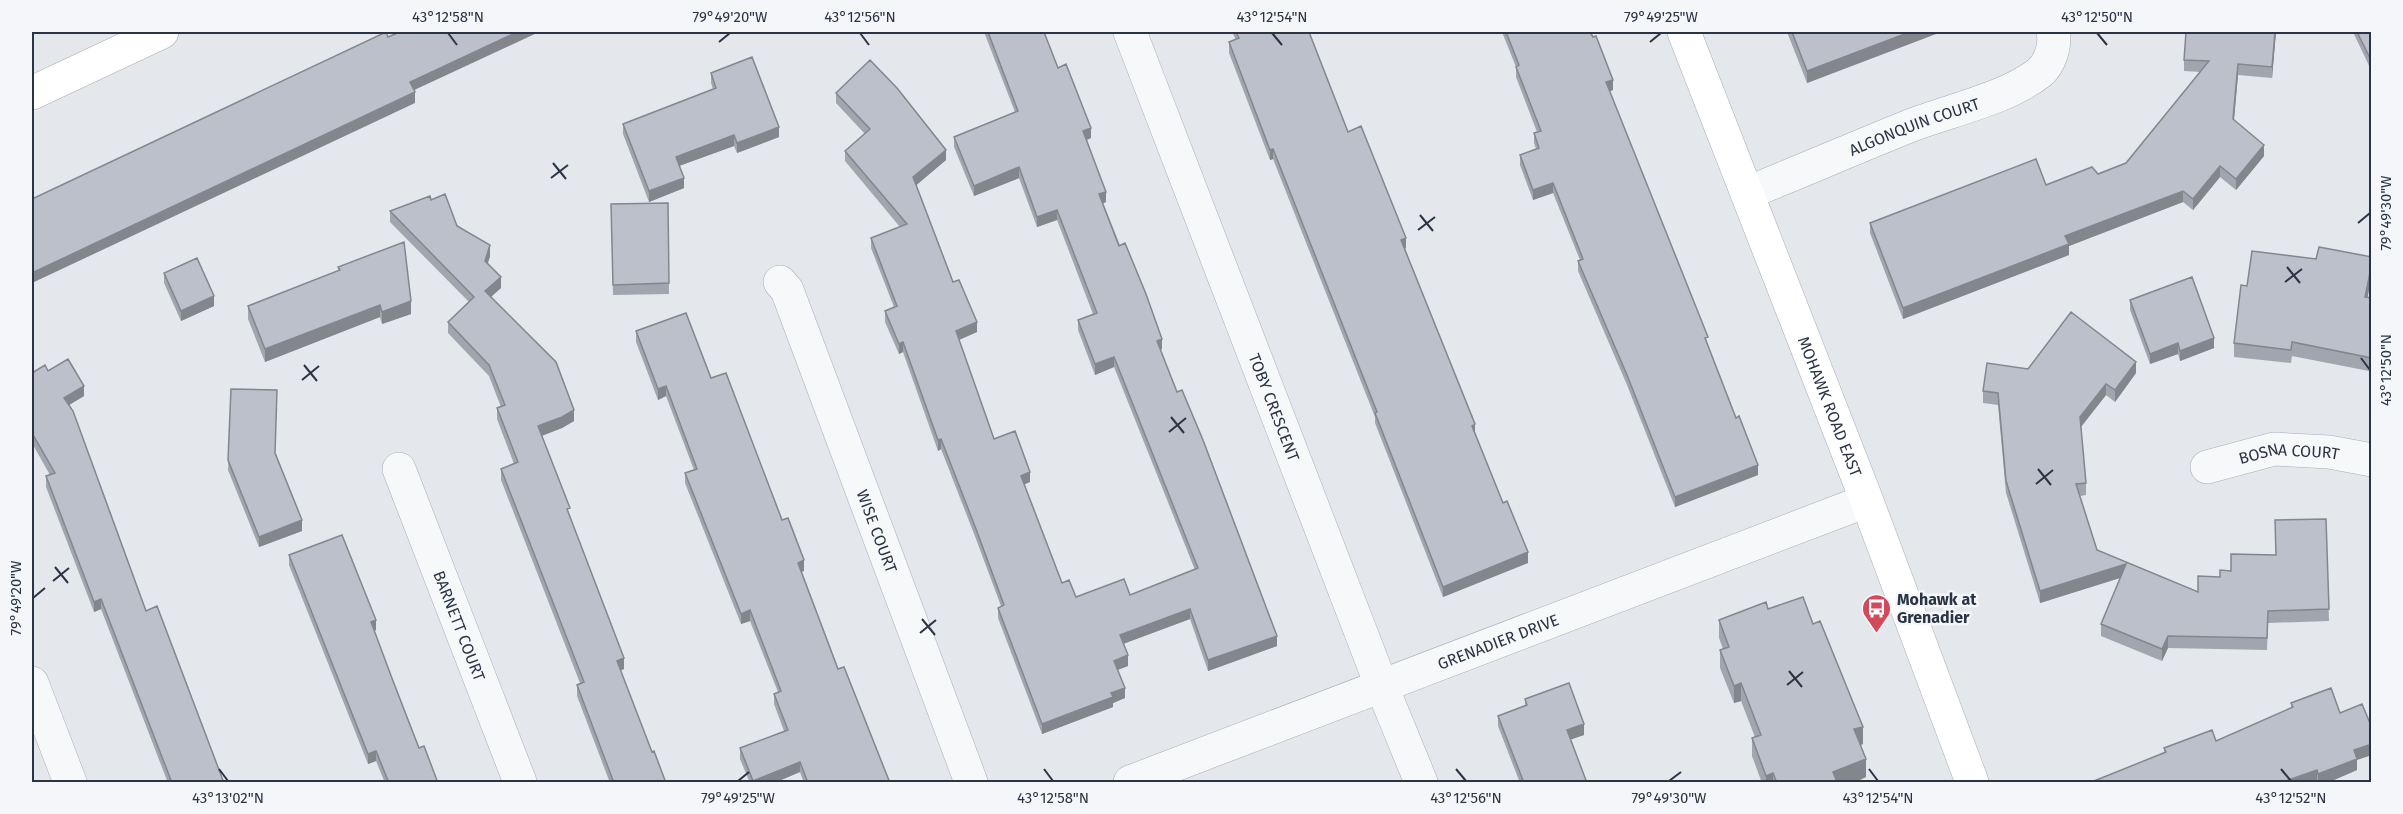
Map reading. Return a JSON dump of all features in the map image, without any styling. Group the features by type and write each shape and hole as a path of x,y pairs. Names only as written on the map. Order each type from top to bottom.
{"main road":[{"path":"32,93 162,32"},
{"name":"MOHAWK ROAD EAST","path":"1684,32 1866,501 1972,783"}],"street":[{"name":"TOBY CRESCENT","path":"1130,32 1421,783"},
{"name":"ALGONQUIN COURT","path":"1747,194 1913,125 2006,91 2039,72 2049,60 2054,38 2053,32"},
{"name":"WISE COURT","path":"780,282 787,290 971,783"},
{"name":"BOSNA COURT","path":"2206,467 2274,449 2329,452 2372,460"},
{"name":"BARNETT COURT","path":"399,469 520,783"},
{"name":"GRENADIER DRIVE","path":"1130,783 1866,501"},
{"path":"32,683 70,783"}],"building":[{"path":"386,32 388,37 400,32 517,32 410,82 415,92 32,273 32,199"},
{"path":"988,32 1044,32 1058,68 1066,64 1091,128 1083,131 1106,192 1099,194 1119,246 1125,243 1146,294 1162,339 1157,341 1177,392 1182,390 1203,440 1277,636 1208,660 1190,609 1120,635 1128,655 1114,661 1125,688 1111,693 1113,697 1042,724 998,608 1004,605 976,529 941,439 938,440 903,342 899,344 885,311 897,306 871,238 907,224 845,151 870,129 836,93 870,60 897,88 946,150 913,177 953,282 959,280 977,322 956,331 994,439 1015,431 1030,472 1021,476 1062,583 1069,580 1076,597 1124,579 1130,595 1198,568 1114,357 1095,364 1078,320 1097,313 1057,210 1037,217 1019,167 974,186 954,137 1018,111"},
{"path":"1236,32 1309,32 1348,132 1361,126 1406,238 1401,240 1475,424 1472,426 1503,503 1507,501 1528,552 1443,587 1375,413 1377,412 1273,149 1270,150 1229,42 1239,38"},
{"path":"1506,32 1590,32 1593,37 1596,36 1613,80 1606,82 1708,337 1705,338 1736,418 1739,416 1758,465 1675,497 1627,375 1578,261 1583,259 1553,183 1533,190 1520,155 1539,148 1534,133 1541,131 1516,67 1519,65"},
{"path":"1792,32 1910,32 1807,71"},
{"path":"2186,32 2275,32 2272,67 2238,64 2233,119 2264,145 2236,179 2220,166 2193,199 2183,191 2065,236 2069,244 1903,308 1870,223 2036,159 2046,185 2092,167 2098,174 2126,163 2209,61 2184,60"},
{"path":"2357,32 2372,32 2372,62"},
{"path":"752,57 779,127 737,143 734,135 676,157 684,178 649,191 623,124 716,88 711,73"},
{"path":"445,194 457,226 490,245 485,261 501,277 485,291 556,362 574,410 538,426 624,658 617,661 666,783 614,783 577,685 584,682 501,469 518,462 497,408 505,405 489,365 448,322 474,297 390,211 430,196 431,200"},
{"path":"668,203 669,283 613,285 611,204"},
{"path":"404,242 411,301 382,312 380,305 265,349 248,306 340,270 338,267"},
{"path":"2319,247 2372,257 2365,297 2372,298 2372,358 2292,342 2291,350 2234,343 2241,285 2247,286 2252,251 2316,259"},
{"path":"197,258 214,296 181,311 164,273"},
{"path":"2192,277 2214,338 2180,351 2178,343 2150,354 2130,300"},
{"path":"2071,312 2136,362 2115,390 2106,384 2080,417 2086,483 2076,484 2097,550 2198,592 2198,576 2220,577 2220,570 2231,571 2231,554 2276,555 2275,520 2326,519 2329,609 2268,611 2267,638 2168,636 2162,649 2101,624 2126,564 2040,591 2006,481 1998,393 1983,391 1987,363 2028,369"},
{"path":"686,313 711,378 726,373 782,520 788,518 804,560 798,563 838,669 844,667 890,783 808,783 800,762 753,781 740,748 788,730 774,694 781,691 750,610 741,614 685,473 697,469 666,386 658,389 636,331"},
{"path":"68,359 84,386 64,398 73,411 146,611 157,606 224,783 172,783 101,599 94,602 46,476 55,473 32,433 32,373 45,365 48,371"},
{"path":"231,389 277,390 275,453 302,520 259,537 228,460"},
{"path":"342,535 376,620 371,622 393,681 419,748 424,746 438,783 389,783 376,751 368,754 289,555"},
{"path":"1803,597 1813,624 1820,621 1863,727 1854,729 1866,759 1833,772 1836,783 1777,783 1773,773 1766,776 1752,738 1761,735 1741,683 1734,686 1720,650 1729,647 1719,620 1766,602 1768,609"},
{"path":"1569,683 1584,724 1567,730 1587,783 1524,783 1498,716 1527,705 1525,699"},
{"path":"2331,688 2340,713 2362,704 2372,728 2372,744 2354,750 2357,759 2318,774 2317,770 2280,783 2089,783 2166,752 2164,748 2212,730 2216,741 2293,707 2291,703"}],"place":[{"name":"Mohawk at Grenadier","path":"1876,634"}]}
